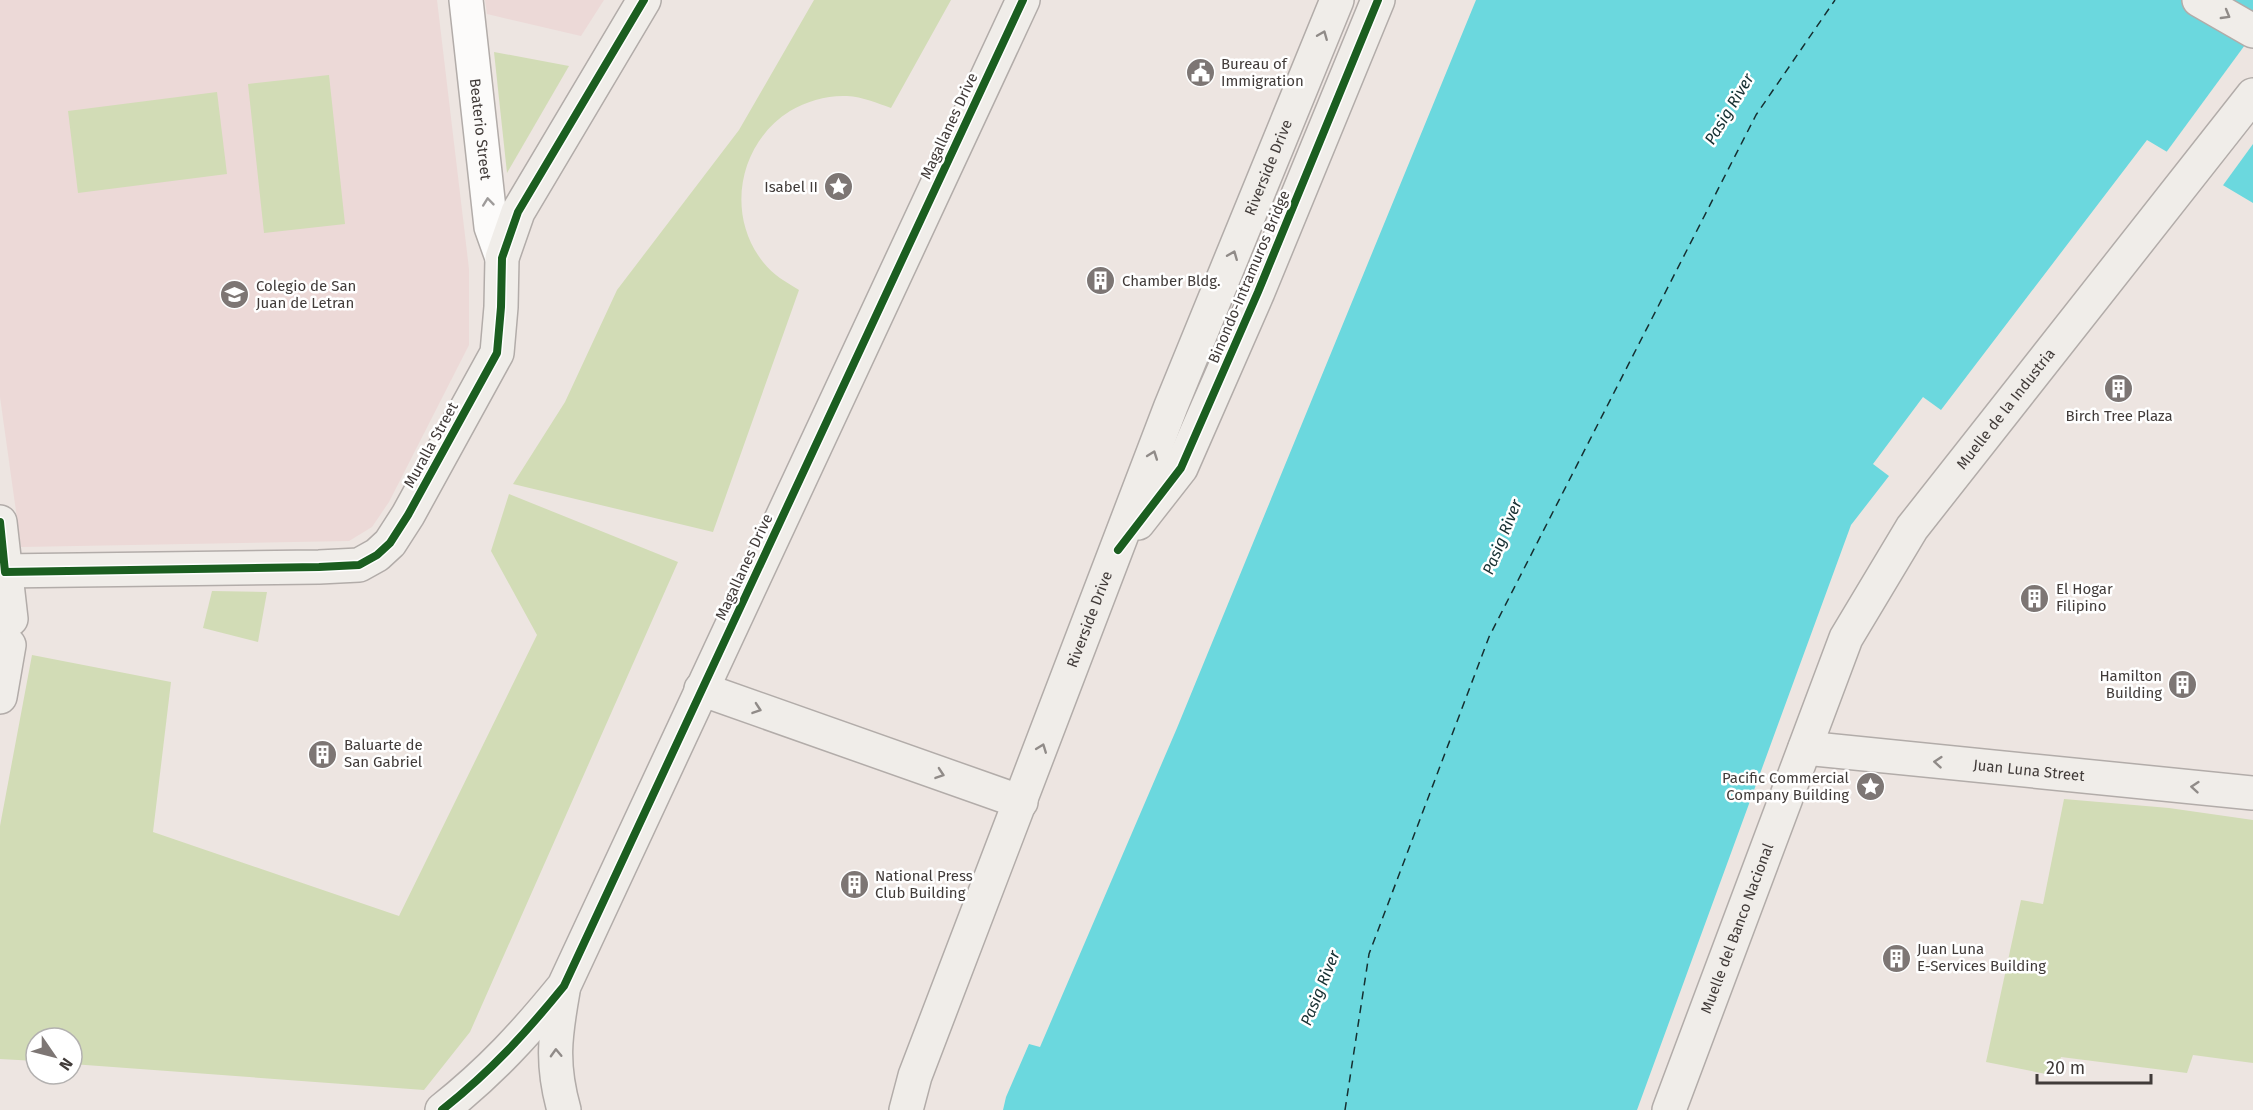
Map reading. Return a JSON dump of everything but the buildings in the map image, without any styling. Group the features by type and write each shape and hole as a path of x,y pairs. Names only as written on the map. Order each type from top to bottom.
{"street":[{"name":"Beaterio Street","path":"466,0 491,227 502,258"},
{"name":"Muralla Street","path":"2,572 319,567 359,565 377,555 390,543 408,515 497,353 502,258 518,212 644,0"},
{"name":"Magallanes Drive","path":"564,1110 556,1083 555,1034 564,986 1023,0"},
{"name":"Riverside Drive","path":"906,1110 915,1076 1118,550 1171,406 1337,0"},
{"name":"Binondo-Intramuros Bridge","path":"1118,550 1181,468 1258,292 1378,0"},
{"path":"2199,0 2253,31"},
{"name":"Muelle de la Industria","path":"1805,748 1846,638 1912,528 2253,95"},
{"path":"0,522 2,572 10,632 0,696"},
{"path":"701,689 1021,802"},
{"name":"Juan Luna Street","path":"1805,748 2253,793"},
{"name":"Muelle del Banco Nacional","path":"1669,1110 1805,748"},
{"name":"Magallanes Drive","path":"442,1110 480,1079 524,1035 564,986"}],"shaded area":[{"name":"Colegio de San Juan de Letran","path":"0,0 437,0 469,269 469,345 389,502 372,527 349,541 21,547 0,397"},
{"path":"485,0 604,0 581,36 487,14"}],"green space":[{"path":"814,0 951,0 891,108 847,96 825,98 803,104 773,125 759,141 749,160 743,180 741,202 744,223 751,243 771,271 799,290 713,532 513,484 565,402 617,290 739,130"},
{"path":"494,52 569,66 507,173"},
{"path":"329,75 345,224 264,233 248,84"},
{"path":"217,92 227,174 78,193 68,111"},
{"path":"509,494 678,562 470,1032 424,1090 84,1065 84,1026 24,1026 24,1060 0,1059 0,826 32,655 171,682 153,832 399,916 537,635 491,551"},
{"path":"212,591 267,592 258,642 203,628"},
{"path":"2064,799 2169,808 2253,820 2253,1063 2193,1055 2187,1073 2061,1057 2056,1076 1986,1062 2021,900 2043,904"}],"water":[{"name":"Pasig River","path":"1476,0 2253,0 2253,203 2147,140 1941,410 1923,397 1873,464 1889,476 1851,525 1637,1110 1003,1110 1006,1097 1029,1044 1040,1047 1177,728"}],"pier":[{"path":"2253,34 2253,144 2221,188 2165,154"}],"ferry route":[{"path":"1345,1110 1369,954 1489,637 1756,115 1835,0"}],"cycle path":[{"path":"0,522 5,572 319,567 359,565 377,555 390,543 408,515 497,353 502,258 518,212 644,0"},
{"path":"442,1110 507,1051 564,986 1023,0"},
{"path":"1118,550 1181,468 1258,292 1378,0"}],"place":[{"name":"Bureau of Immigration","path":"1200,73"},
{"name":"Isabel II","path":"839,187"},
{"name":"Chamber Bldg.","path":"1101,281"},
{"name":"Colegio de San Juan de Letran","path":"235,295"},
{"name":"Birch Tree Plaza","path":"2119,389"},
{"name":"El Hogar Filipino","path":"2035,598"},
{"name":"Hamilton Building","path":"2183,685"},
{"name":"Baluarte de San Gabriel","path":"323,754"},
{"name":"Pacific Commercial Company Building","path":"1870,787"},
{"name":"National Press Club Building","path":"854,885"},
{"name":"Juan Luna E-Services Building","path":"1896,958"}]}
